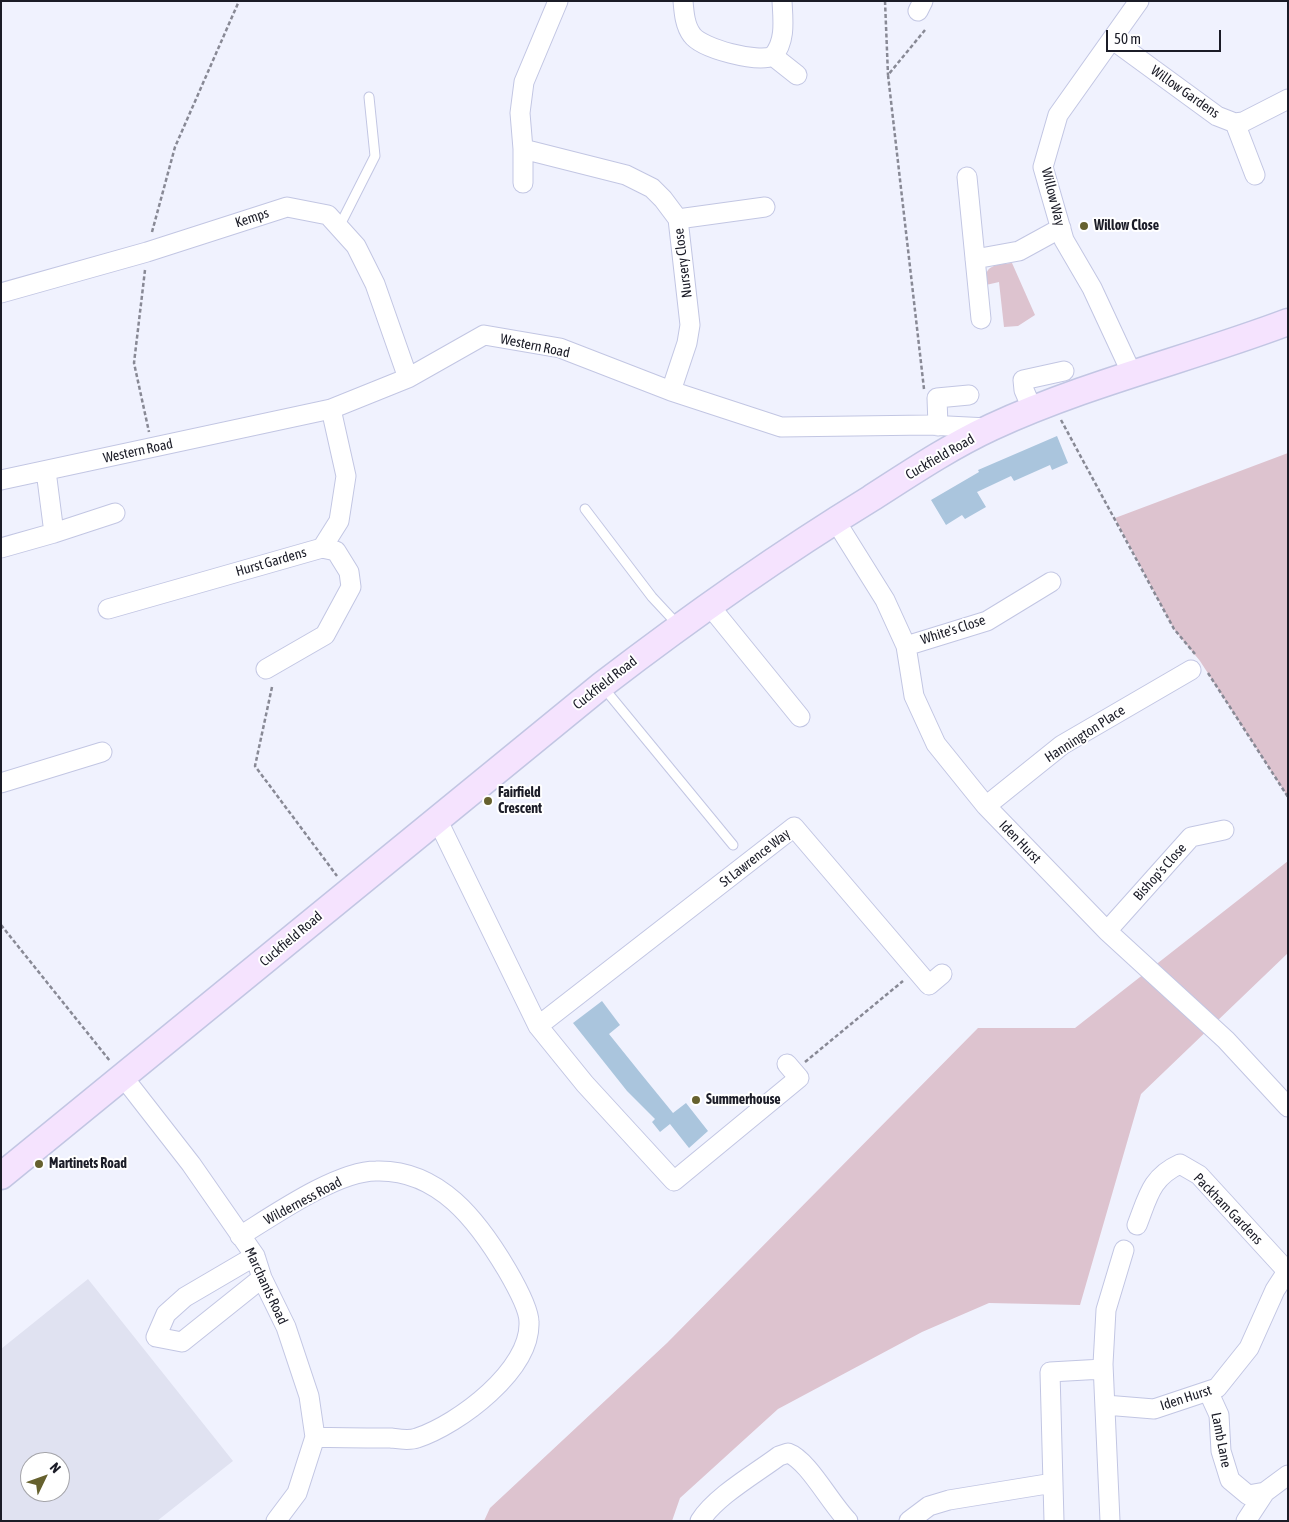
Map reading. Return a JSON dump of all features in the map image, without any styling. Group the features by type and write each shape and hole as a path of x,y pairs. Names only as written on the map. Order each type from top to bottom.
{"street":[{"path":"523,182 520,113 524,82 558,1"},
{"path":"683,1 687,28 698,42 707,47 763,60 773,56 778,51 782,36 782,1"},
{"name":"Willow Way","path":"1132,374 1092,288 1064,240 1043,167 1058,115 1139,1"},
{"name":"Willow Gardens","path":"1113,40 1216,116 1235,123 1243,122 1288,99"},
{"path":"773,56 797,74"},
{"path":"1235,123 1255,175"},
{"name":"Nursery Close","path":"523,149 637,179 663,199 678,219 690,325 687,343 671,391"},
{"path":"967,177 981,319"},
{"name":"Kemps","path":"1,293 147,252 287,206 328,215 356,246 375,284 408,378"},
{"path":"678,219 765,207"},
{"path":"975,259 1019,251 1060,228"},
{"name":"Cuckfield Road","path":"2,1172 124,1078 348,891 602,685 679,626 835,520 920,467 991,428 1132,374 1288,322"},
{"name":"Western Road","path":"1,480 331,409 408,378 484,335 560,348 671,391 780,427 938,426 991,428"},
{"path":"1043,407 1024,390 1023,380 1064,370"},
{"path":"938,426 937,398 969,395"},
{"name":"Hurst Gardens","path":"108,609 322,548 339,521 346,476 331,409"},
{"path":"46,471 54,533"},
{"path":"1,548 115,513"},
{"name":"Iden Hurst","path":"835,520 885,600 906,646 914,696 936,744 986,806 1107,931 1154,972 1226,1040 1288,1108"},
{"path":"266,669 325,635 351,587 349,572 336,551 322,548"},
{"name":"White's Close","path":"906,646 987,621 1051,582"},
{"path":"709,605 800,717"},
{"name":"Hannington Place","path":"986,806 1062,745 1199,666"},
{"path":"1,783 102,752"},
{"path":"437,819 538,1026 585,1084 674,1181 799,1078 790,1068"},
{"name":"St Lawrence Way","path":"538,1026 794,828 929,985 942,974"},
{"name":"Bishop's Close","path":"1107,931 1191,838 1224,830"},
{"name":"Marchants Road","path":"124,1078 191,1164 255,1256 262,1278 286,1327 309,1396 315,1437 296,1493 276,1521"},
{"name":"Packham Gardens","path":"1137,1225 1153,1184 1166,1170 1180,1164 1199,1175 1287,1270"},
{"name":"Wilderness Road","path":"240,1236 339,1180 374,1170 400,1172 437,1187 464,1208 494,1248 515,1284 530,1321 525,1347 508,1376 456,1420 415,1439 315,1437"},
{"path":"1110,1521 1103,1369 1106,1310 1124,1250"},
{"path":"255,1256 185,1297 166,1314 156,1338 182,1342 262,1278"},
{"name":"Iden Hurst","path":"1105,1405 1154,1409 1217,1388 1249,1348 1275,1290 1287,1270"},
{"path":"1054,1521 1050,1372 1103,1369"},
{"name":"Lamb Lane","path":"1208,1391 1219,1415 1221,1451 1230,1480 1248,1495 1265,1492"},
{"path":"700,1521 707,1510 730,1492 779,1456 788,1453 804,1462 830,1501 848,1521"},
{"path":"1246,1521 1265,1492 1288,1474"},
{"path":"908,1521 929,1506 949,1500 1053,1484"}],"lane":[{"path":"339,227 375,156 369,97"},
{"path":"586,509 652,597 679,626"},
{"path":"602,685 733,845"}],"path":[{"path":"153,448 134,363 147,252 175,147 239,1"},
{"path":"884,1 888,75 925,396"},
{"path":"888,75 925,30"},
{"path":"1043,407 1174,629 1288,797"},
{"path":"272,687 255,766 348,891"},
{"path":"1,925 124,1078"},
{"path":"790,1068 916,970"}],"shaded area":[{"path":"1012,263 1035,315 1018,326 1004,327 999,282 986,285 986,278 989,269 992,267"},
{"path":"1288,453 1288,797 1200,661 1174,629 1115,518"},
{"path":"1288,861 1288,953 1141,1094 1080,1305 989,1303 922,1332 778,1409 680,1498 672,1521 484,1521 490,1508 667,1343 978,1028 1075,1028"},
{"path":"88,1279 233,1461 157,1521 1,1521 1,1349"}],"building":[{"path":"1057,436 1068,463 1052,470 1050,465 1014,481 1011,476 977,492 986,507 965,519 962,515 946,525 931,500 979,472 978,470"},
{"path":"602,1001 620,1025 609,1034 642,1075 673,1113 686,1103 708,1131 689,1148 670,1124 660,1132 652,1122 655,1119 627,1091 573,1023"}],"place":[{"name":"Willow Close","path":"1084,226"},
{"name":"Fairfield Crescent","path":"488,801"},
{"name":"Summerhouse","path":"696,1100"},
{"name":"Martinets Road","path":"39,1164"}]}
